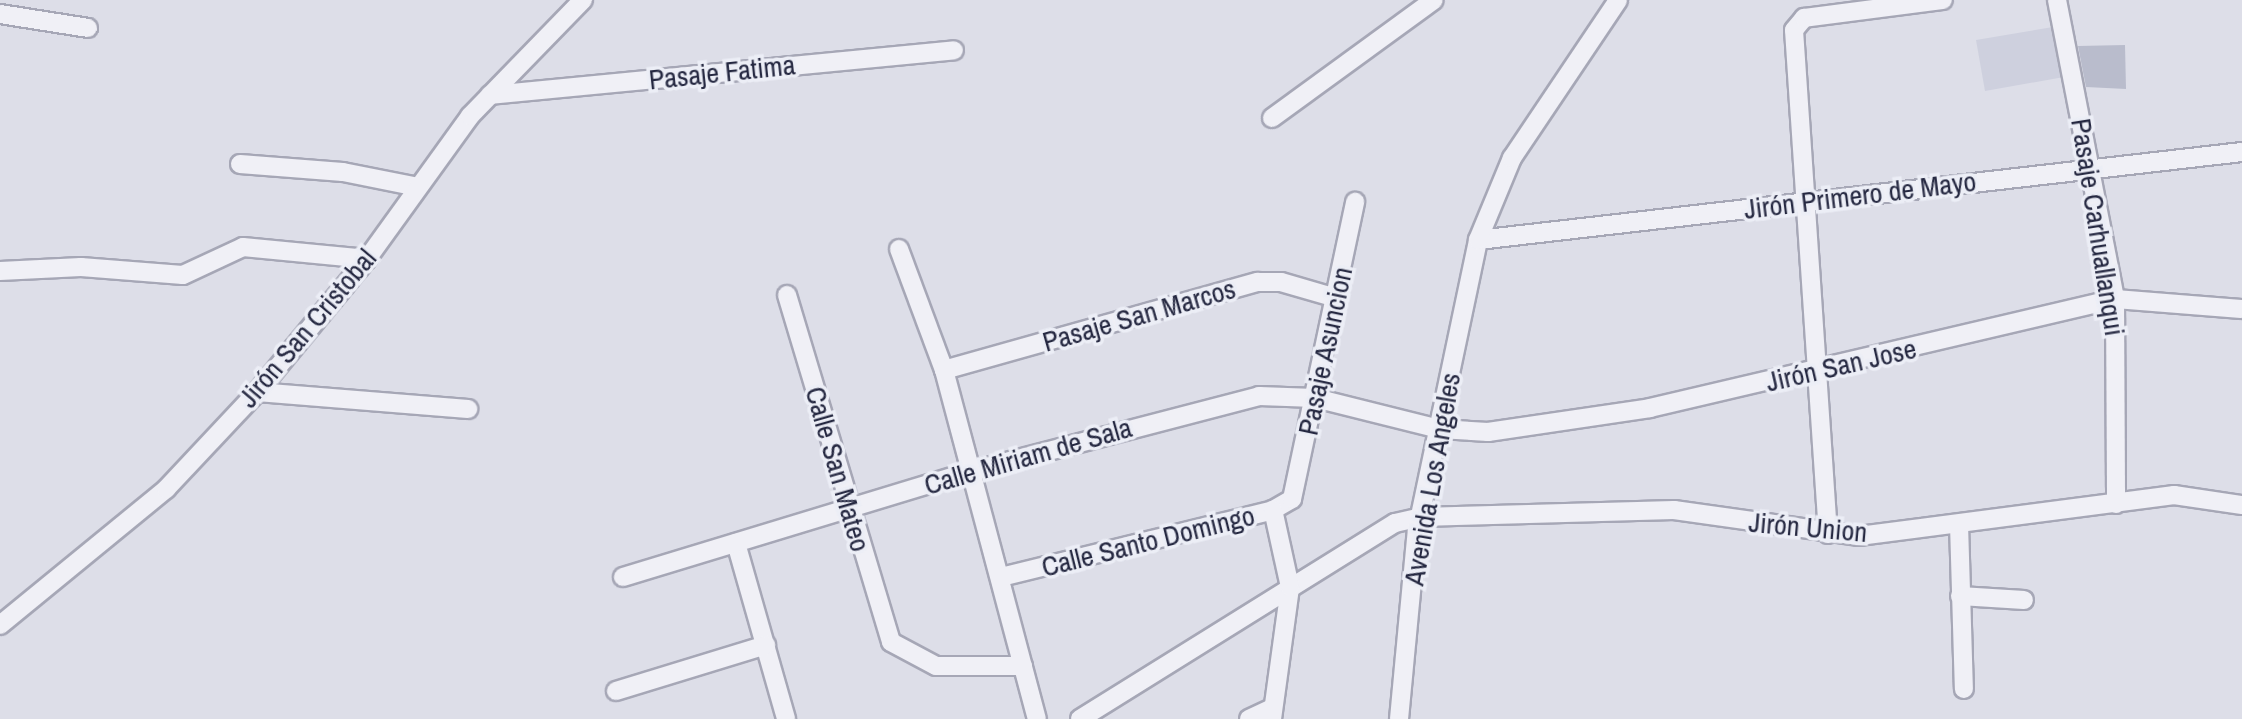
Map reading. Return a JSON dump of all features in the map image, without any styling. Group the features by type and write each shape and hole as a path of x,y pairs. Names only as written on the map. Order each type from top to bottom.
{"street":[{"name":"Jirón San Cristobal","path":"0,625 166,489 257,392 367,259 490,95 583,0"},
{"path":"1272,118 1434,0"},
{"name":"Avenida Los Angeles","path":"1399,719 1420,517 1478,240 1512,158 1618,0"},
{"path":"1828,534 1797,22 1943,0"},
{"name":"Pasaje Carhuallanqui","path":"2057,0 2115,299 2116,504"},
{"path":"0,14 88,28"},
{"name":"Pasaje Fatima","path":"490,95 954,50"},
{"name":"Jirón Primero de Mayo","path":"1478,240 2090,166 2242,152"},
{"path":"240,164 343,172 418,187"},
{"name":"Pasaje Asuncion","path":"1292,499 1355,202"},
{"path":"0,271 81,267 189,274 220,253 243,247 367,259"},
{"path":"899,249 944,370 968,472 1001,577 1037,719"},
{"name":"Pasaje San Marcos","path":"944,370 1258,282 1281,282 1336,298"},
{"name":"Calle San Mateo","path":"787,295 891,642 936,666 1023,666"},
{"name":"Jirón San Jose","path":"1439,429 1488,432 1650,408 2115,299 2242,309"},
{"path":"257,392 468,409"},
{"name":"Calle Miriam de Sala","path":"623,577 968,472 1216,404 1259,396 1315,398 1439,429"},
{"name":"Jirón Union","path":"1080,719 1395,523 1420,517 1674,510 1828,534 1959,524 2174,495 2242,505"},
{"name":"Calle Santo Domingo","path":"1001,577 1273,510 1292,499"},
{"path":"1249,719 1272,713 1290,587 1273,510"},
{"path":"1959,524 1964,689"},
{"path":"736,543 786,719"},
{"path":"1960,596 2024,600"},
{"path":"616,691 766,645"}],"shaded area":[{"path":"2053,27 2064,77 1985,91 1976,40"}],"building":[{"path":"2125,45 2126,89 2086,87 2078,46"}]}
